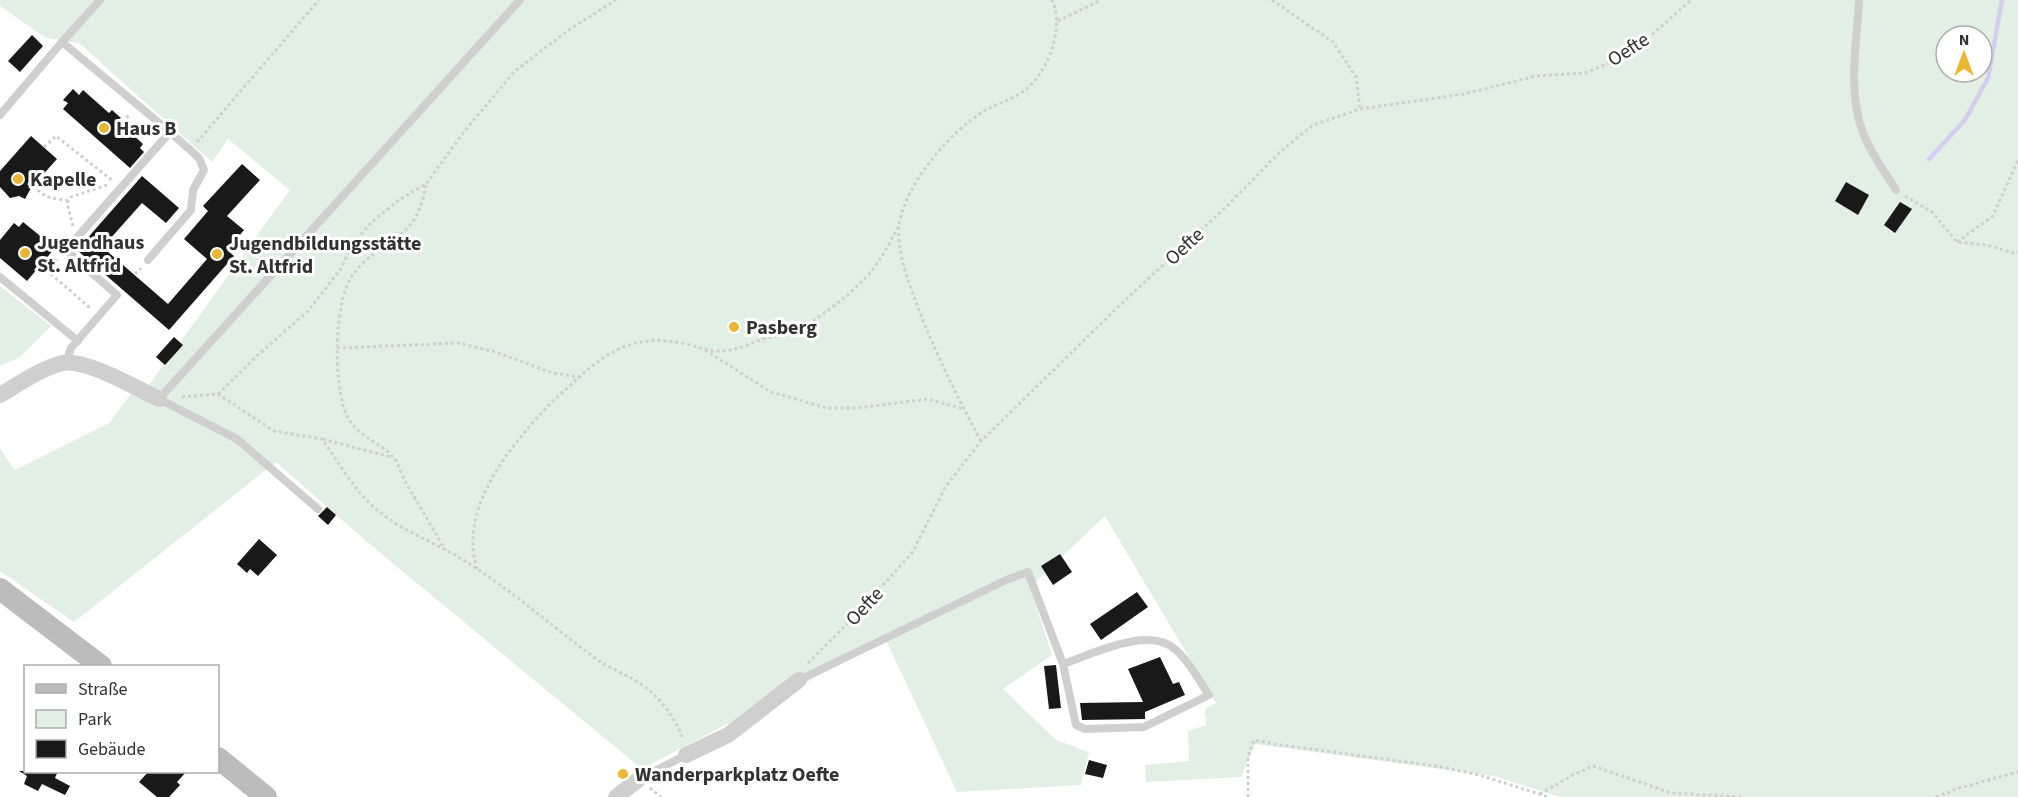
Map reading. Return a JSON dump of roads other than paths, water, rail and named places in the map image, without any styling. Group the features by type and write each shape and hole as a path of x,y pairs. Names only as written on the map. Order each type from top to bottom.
{"main road":[{"path":"0,589 100,665"},
{"path":"219,759 266,797"}],"street":[{"path":"0,395 51,367 66,363 86,365 159,399"},
{"name":"Oefte","path":"686,755 728,735 799,680"},
{"name":"Oefte","path":"616,797 639,779"}],"lane":[{"path":"0,115 99,0"},
{"path":"318,509 237,439 159,399 520,0"},
{"path":"1859,0 1854,69 1860,122 1880,164 1896,190"},
{"path":"62,42 170,132 202,163 204,171 193,190 191,210 148,260"},
{"path":"66,363 71,348 117,295 66,250 170,132"},
{"path":"0,277 78,341"},
{"name":"Oefte","path":"799,680 985,590 1028,573 1063,664"},
{"path":"1150,639 1176,649 1209,695 1144,727 1085,729 1076,725 1063,664 1128,642 1150,639"},
{"name":"Oefte","path":"639,779 686,755"}],"waterway":[{"path":"1929,159 1965,120 1988,78 2002,0"}],"place":[{"name":"Haus B","path":"104,128"},
{"name":"Kapelle","path":"18,179"},
{"name":"Jugendhaus St. Altfrid","path":"25,253"},
{"name":"Jugendbildungsstätte St. Altfrid","path":"217,254"},
{"name":"Pasberg","path":"734,327"},
{"name":"Wanderparkplatz Oefte","path":"623,774"}]}
